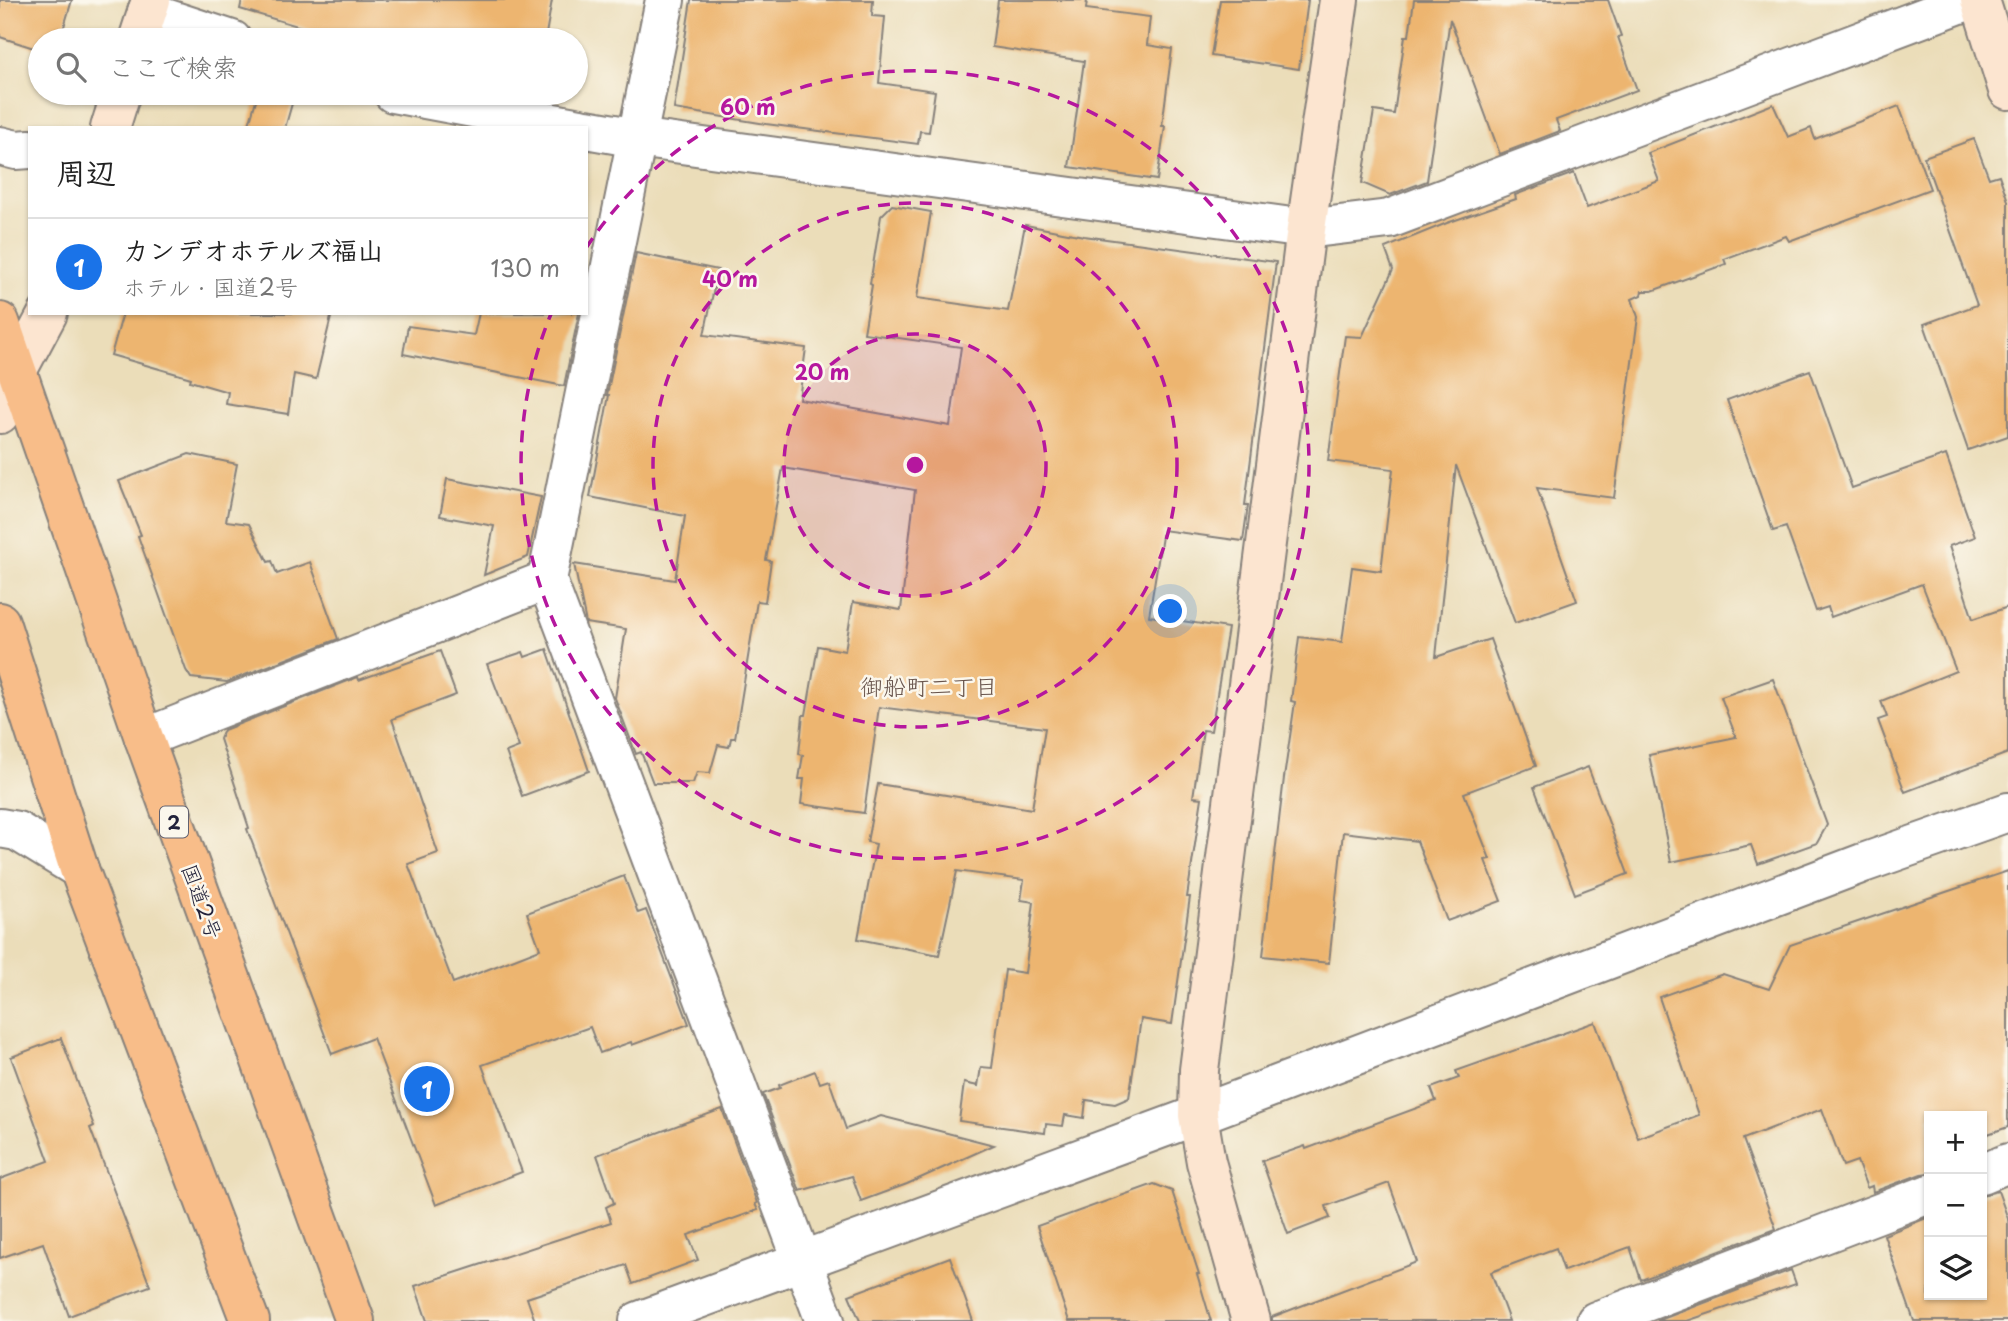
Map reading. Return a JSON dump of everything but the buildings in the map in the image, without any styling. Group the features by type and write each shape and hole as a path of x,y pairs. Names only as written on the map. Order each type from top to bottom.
{"highway":[{"name":"国道2号","path":"0,322 144,738 355,1321"},
{"path":"0,622 79,869 250,1321"}],"street":[{"path":"665,0 547,580 825,1321"},
{"path":"1251,1321 1206,1162 1198,1115 1199,1070 1306,229 1339,0"},
{"path":"588,129 1306,229 1389,219 1970,0"},
{"path":"1980,0 2008,90"},
{"path":"146,18 185,28"},
{"path":"457,105 569,126"},
{"path":"0,146 16,150 28,149"},
{"path":"0,414 18,371 47,315"},
{"path":"144,738 547,580"},
{"path":"639,1321 1198,1115 1863,863 2008,812"},
{"path":"0,828 17,831 79,869"},
{"path":"1987,1172 2008,1164"},
{"path":"1596,1321 1924,1196"}],"place":[{"name":"カンデオホテルズ福山","path":"427,1089"}],"district":[{"name":"御船町二丁目","path":"929,685"}]}
